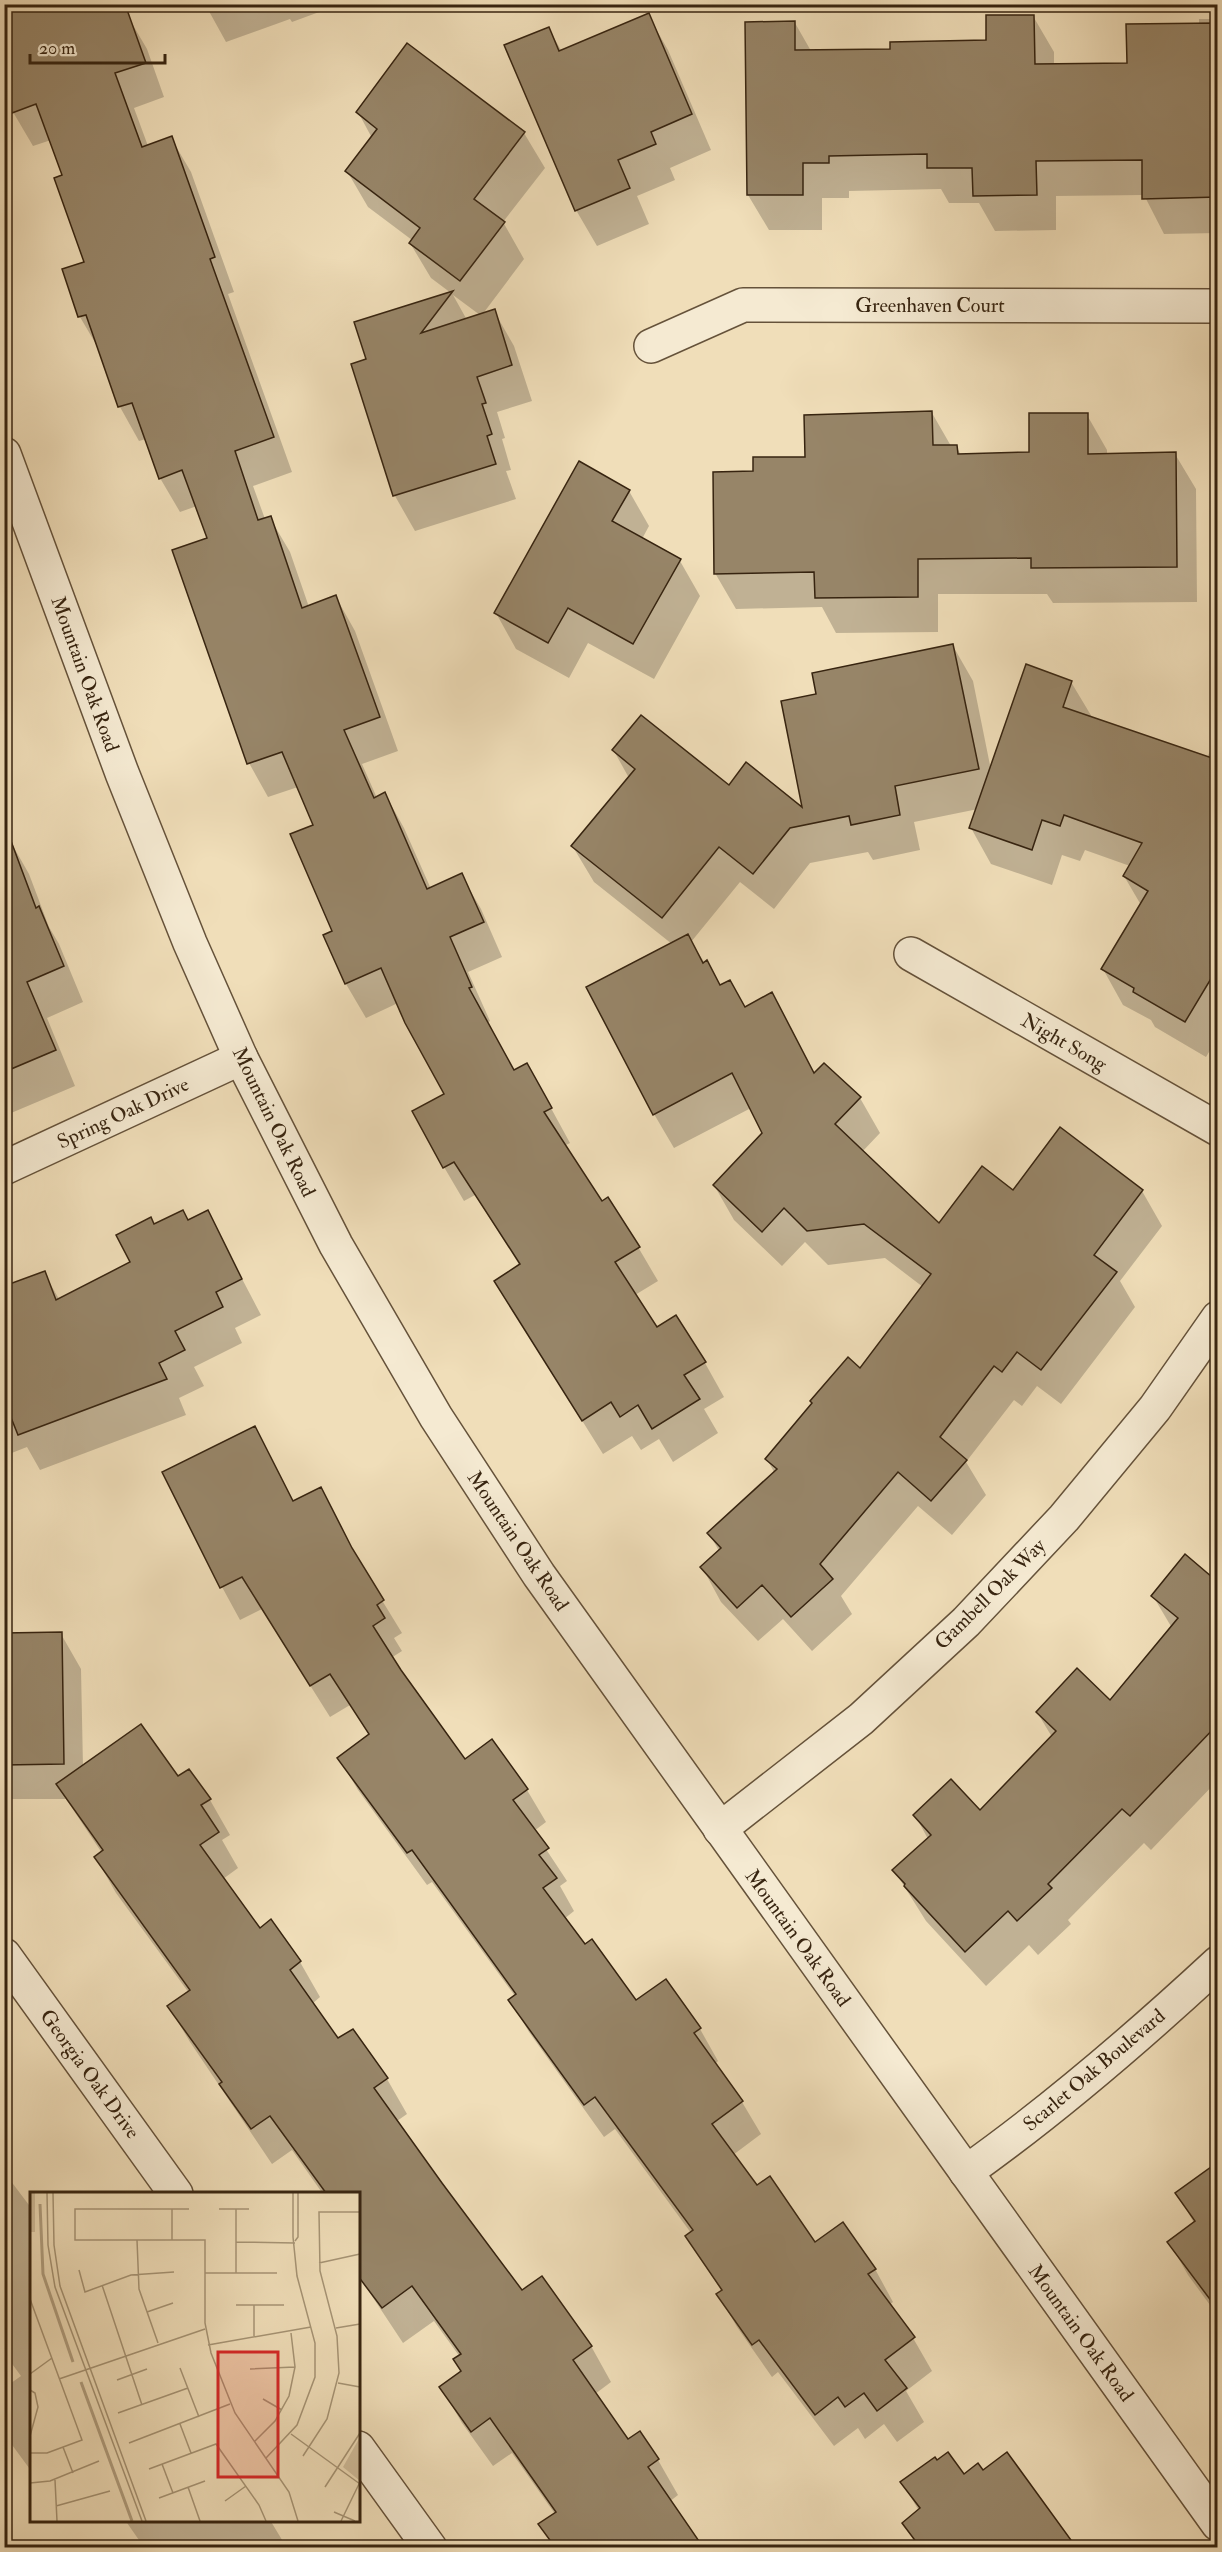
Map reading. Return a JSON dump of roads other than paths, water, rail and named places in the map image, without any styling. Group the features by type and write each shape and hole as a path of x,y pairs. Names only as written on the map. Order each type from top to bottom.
{"street":[{"name":"Greenhaven Court","path":"651,346 743,305 1218,306"},
{"name":"Mountain Oak Road","path":"4,454 122,773 190,943 241,1058 336,1245 436,1417 539,1575 1218,2524"},
{"name":"Night Song","path":"911,954 1218,1129"},
{"name":"Spring Oak Drive","path":"4,1168 241,1058"},
{"name":"Gambell Oak Way","path":"720,1829 861,1719 966,1622 1071,1509 1155,1408 1218,1318"},
{"name":"Georgia Oak Drive","path":"4,1954 175,2192"},
{"name":"Scarlet Oak Boulevard","path":"966,2172 1136,2039 1218,1964"},
{"path":"360,2451 430,2547"}]}
